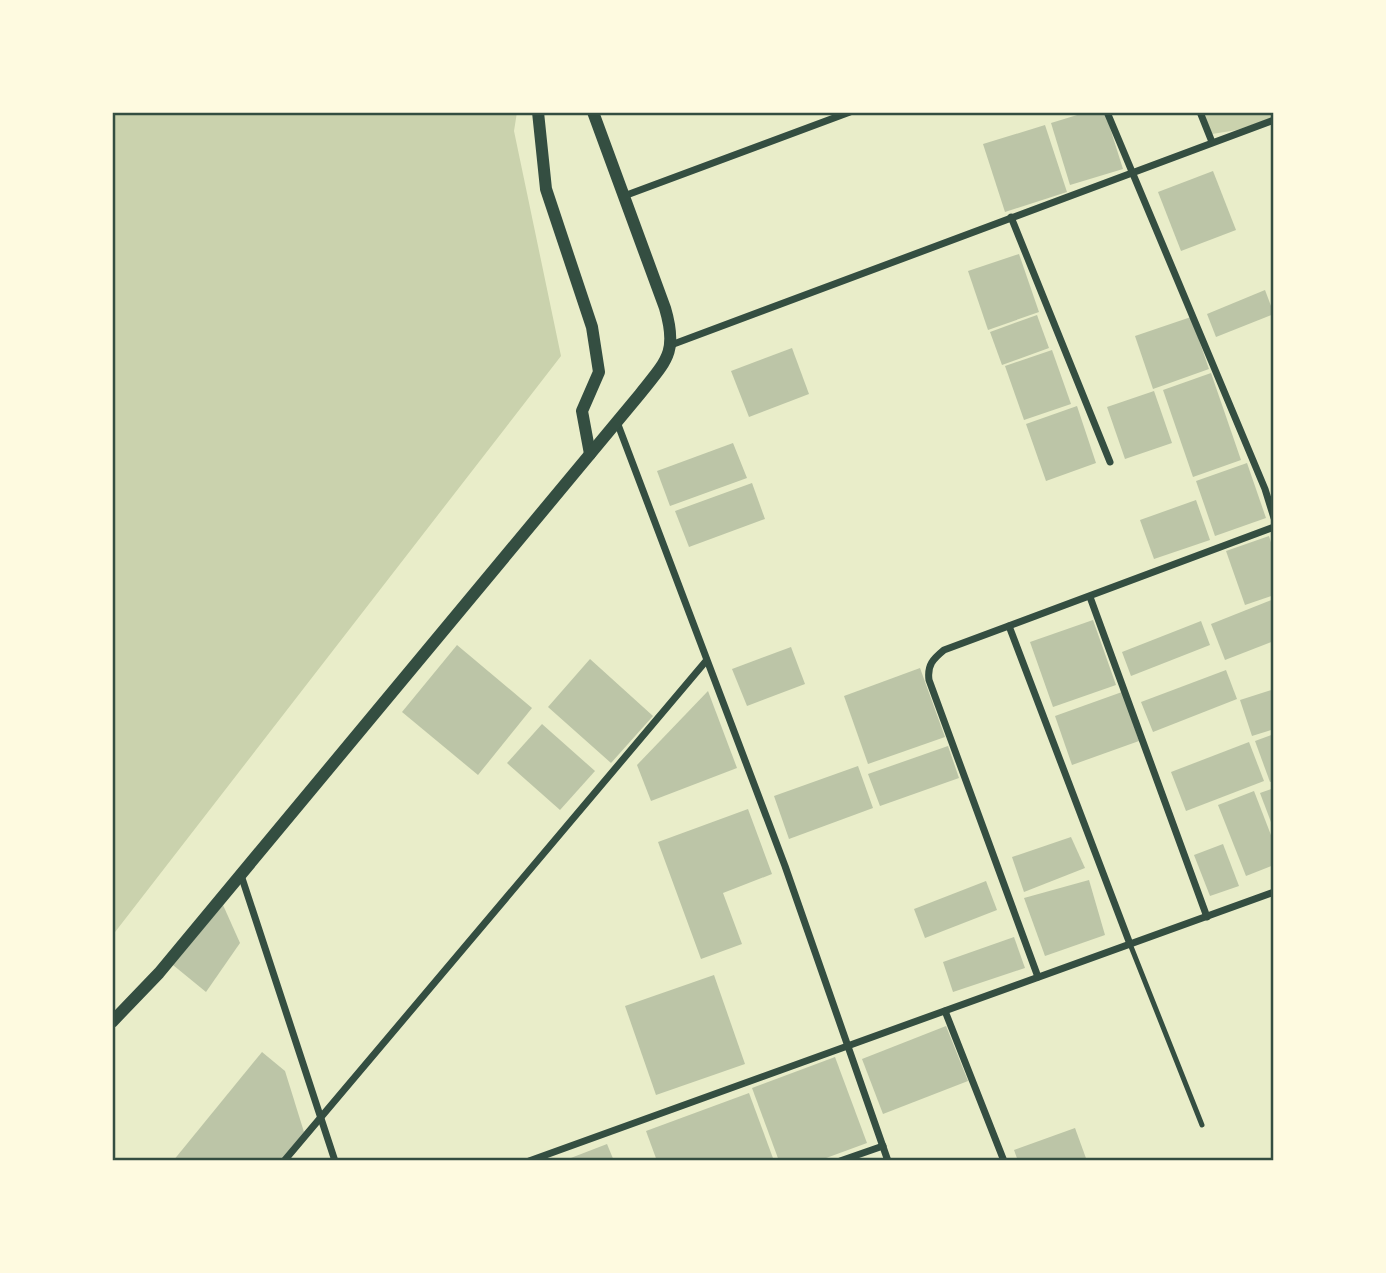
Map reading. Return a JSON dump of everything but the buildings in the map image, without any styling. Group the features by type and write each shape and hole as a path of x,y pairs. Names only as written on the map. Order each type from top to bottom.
{"street":[{"path":"538,112 546,190 592,327 599,372 582,411 590,454"},
{"path":"112,1022 159,973 241,875 617,422 667,358 671,345 665,308 593,112"},
{"path":"624,196 850,112"},
{"path":"1107,112 1260,477 1274,518"},
{"path":"1200,112 1212,142"},
{"path":"671,345 1274,120"},
{"path":"1012,217 1110,462"},
{"path":"617,422 785,866 888,1161"},
{"path":"1038,977 929,680 928,670 934,657 944,650 1274,527"},
{"path":"1090,597 1207,917"},
{"path":"1009,626 1130,944"},
{"path":"284,1161 706,661"},
{"path":"241,875 335,1161"},
{"path":"529,1161 1273,895"},
{"path":"945,1011 1004,1161"},
{"path":"840,1161 883,1146"}],"lane":[{"path":"1130,944 1202,1125"}],"green space":[{"path":"112,112 517,112 514,131 561,356 112,936"},
{"path":"1203,112 1274,112 1274,117 1237,130 1212,134"}]}
